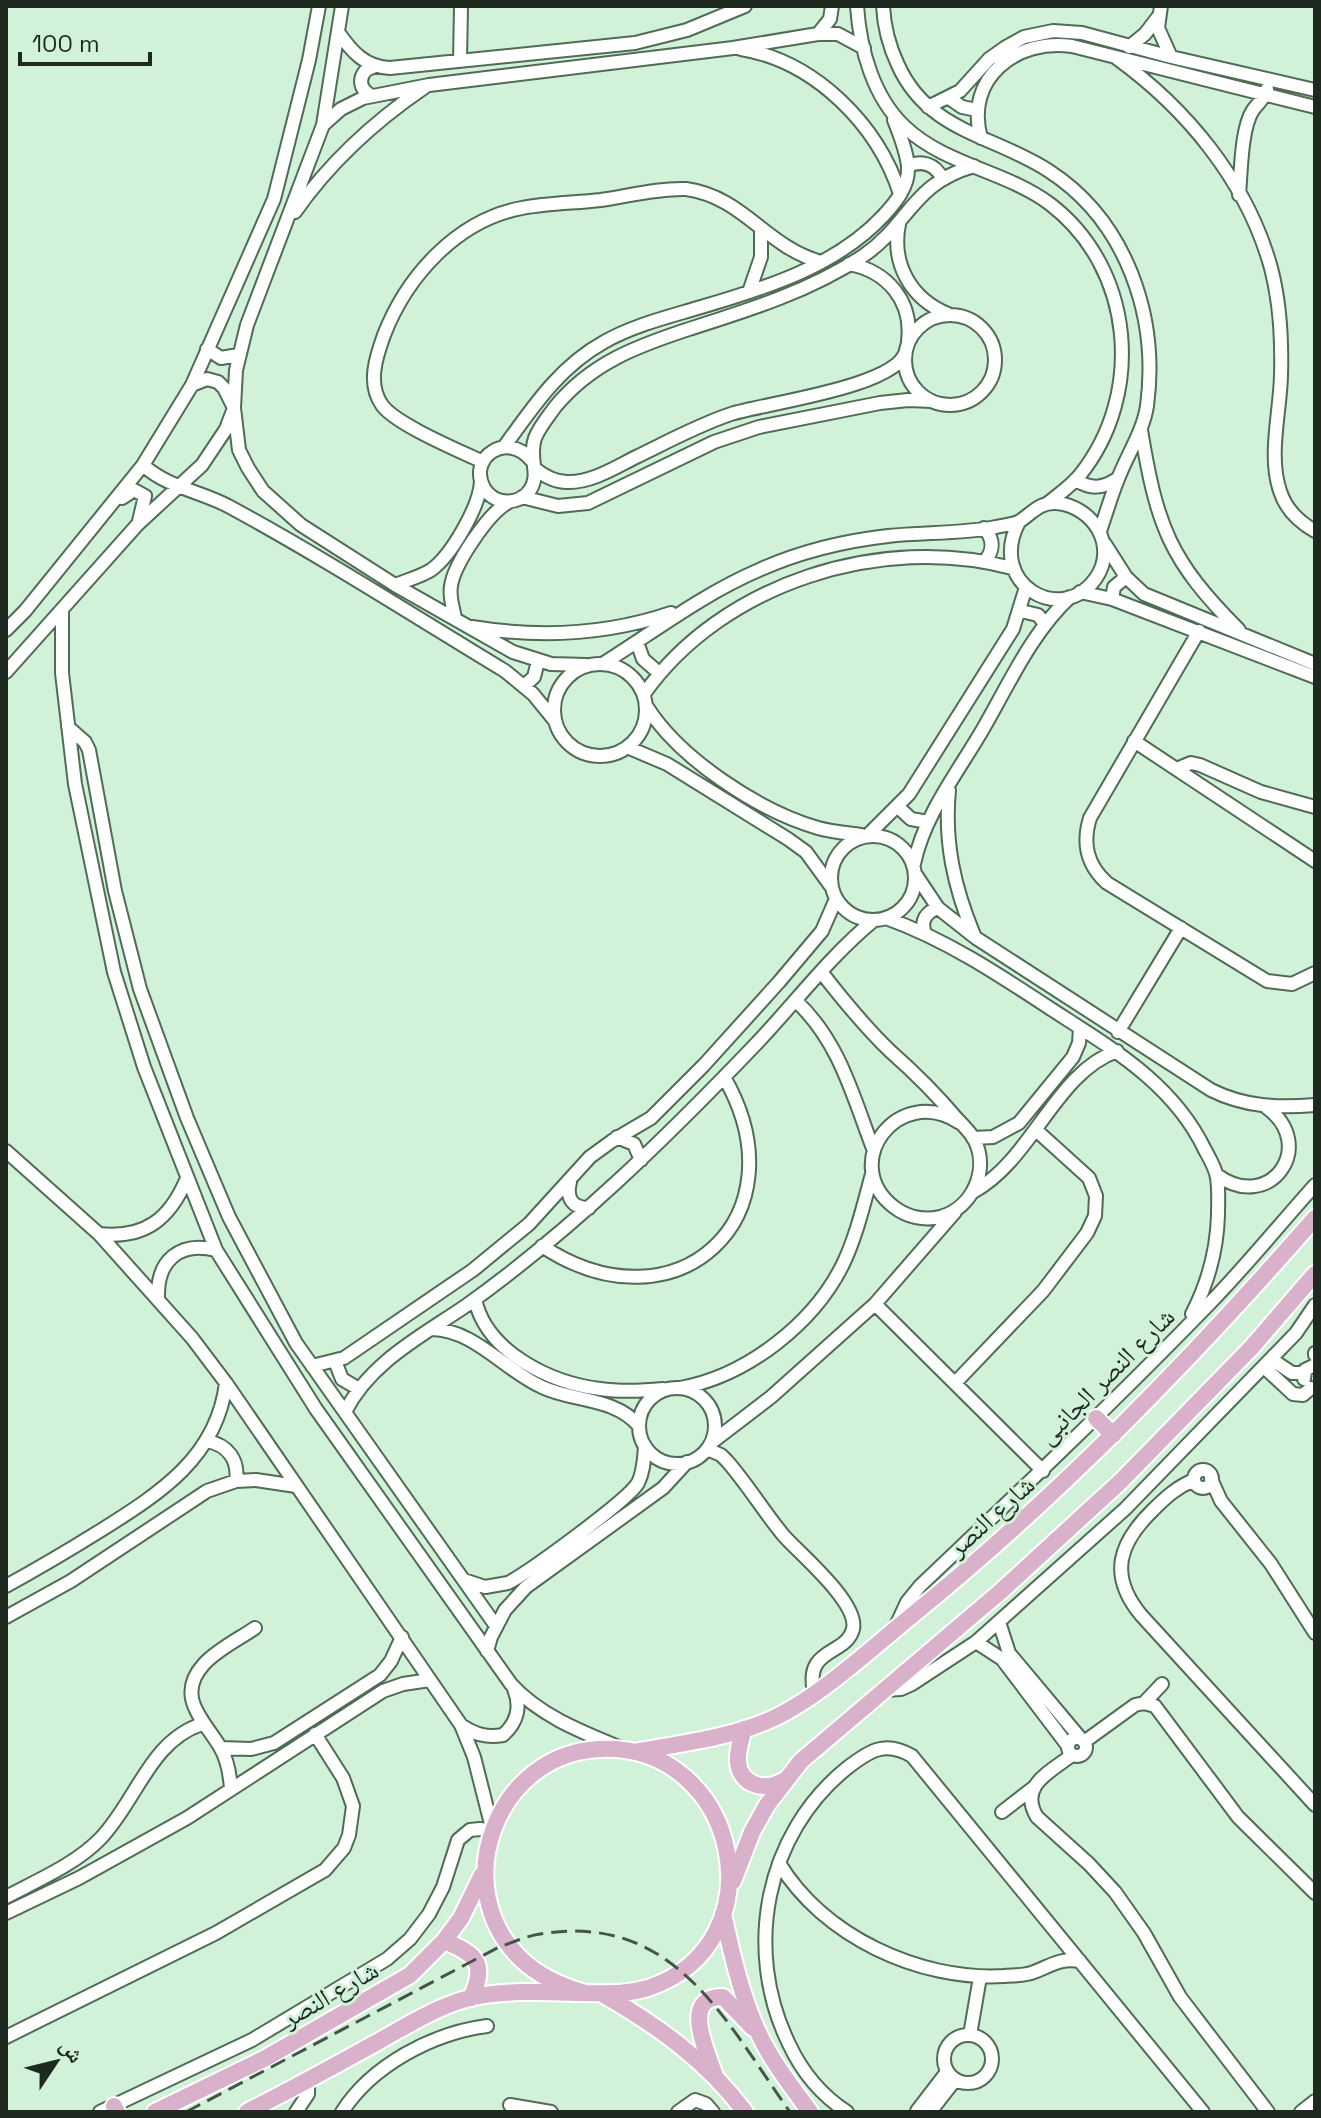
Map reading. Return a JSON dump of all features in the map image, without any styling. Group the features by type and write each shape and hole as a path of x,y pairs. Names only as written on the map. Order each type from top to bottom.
{"main road":[{"name":"شارع النصر","path":"631,1751 744,1729 773,1718 814,1692 894,1630 970,1568 1113,1435 1225,1321 1315,1218"},
{"path":"247,2112 416,2021 471,1998 533,1991 594,1994 636,1991 653,1986 683,1969 706,1944 725,1906 752,1832 785,1780 819,1744 1022,1573 1132,1471 1241,1358 1315,1274"},
{"path":"1096,1418 1113,1435"},
{"path":"744,1729 737,1759 743,1776 759,1786 768,1787 785,1780"},
{"path":"745,2112 715,2077 670,2036 594,1994 561,1986 540,1974 513,1949 493,1918 486,1894 484,1870 491,1830 505,1803 523,1782 546,1765 572,1754 599,1749 631,1751 674,1769 705,1797 724,1835 730,1877 725,1906 738,1977 757,2032 810,2112"},
{"name":"شارع النصر","path":"155,2112 264,2059 410,1975 444,1941 476,1891 484,1870"},
{"path":"444,1941 464,1949 476,1960 480,1969 479,1978 471,1998"},
{"path":"715,2077 699,2023 701,2007 715,1998 723,1997 757,2032"}],"street":[{"path":"6,630 25,611 143,465 192,385 274,199 319,6"},
{"path":"342,6 323,125 238,355 234,408 239,450 248,468 263,491 301,525 395,585 513,652 538,661 564,665 604,663 628,673 645,700 659,745 806,852 848,912 925,933 994,971 1117,1051 1145,1073 1177,1103 1199,1137 1217,1175 1214,1254 1207,1279 1186,1326"},
{"path":"460,61 461,6"},
{"path":"338,32 354,53 375,66 390,68 652,39 704,25 745,6"},
{"path":"818,34 830,19 832,6"},
{"path":"504,447 547,387 573,363 601,344 641,325 749,292 821,262 864,233 900,194 908,166 901,138 878,89 864,48 857,6"},
{"path":"345,1412 359,1389 380,1366 475,1299 589,1208 724,1077 822,973 880,919 905,907 915,887 918,846 928,822 1045,624 1097,576 1102,566 1101,536 1117,479 1141,429 1147,406 1150,367 1147,329 1136,284 1119,246 1088,202 1054,174 941,118 911,90 895,59 883,6"},
{"path":"1129,47 1145,34 1159,12"},
{"path":"1159,12 1161,38 1171,57"},
{"path":"928,107 960,91 997,53 1034,34 1072,31 1315,90"},
{"path":"323,125 341,109 370,95 429,85 733,48 818,34 838,34 864,48"},
{"path":"981,138 977,110 981,92 991,76 1005,61 1042,45 1062,44 1315,107"},
{"path":"733,48 759,54 797,70 841,102 876,143 890,167 900,194"},
{"path":"1115,57 1182,114 1218,160 1263,244 1277,297 1281,375 1277,438 1280,491 1287,507 1299,521 1315,531"},
{"path":"370,95 362,89 361,79 366,70 375,66"},
{"path":"1250,75 1244,89 1246,101 1253,111"},
{"path":"1239,195 1243,152 1253,111 1265,94 1267,80"},
{"path":"287,225 350,147 380,120 429,85"},
{"path":"949,98 962,107 977,110"},
{"path":"890,112 921,141 1009,180 1048,202 1071,222 1089,245 1110,286 1121,330 1120,389 1109,428 1075,480 1019,522 1010,544 1012,568 1026,587 1047,597 1075,594 1112,599 1315,677"},
{"path":"908,166 925,163 935,168 942,178"},
{"path":"455,618 450,589 456,572 486,521 495,511 522,497 534,482 537,434 572,389 614,357 643,344 777,299 823,279 882,241 921,194 942,178 974,166"},
{"path":"1048,202 1055,192 1054,174"},
{"path":"483,462 392,415 382,406 374,375 391,319 409,289 446,245 488,220 522,208 676,189 696,190 722,199 746,214 784,247 821,262"},
{"path":"1071,222 1074,211 1088,202"},
{"path":"522,497 558,506 581,505 603,498 714,442 759,427 880,403 908,400 954,405 975,398 988,384 994,369 993,344 985,330 964,317 948,314 923,300 905,277 897,249 900,220"},
{"path":"749,292 761,257 761,228"},
{"path":"849,264 871,270 896,291 908,322 906,371 916,389 932,401"},
{"path":"395,585 426,572 441,561 477,504 483,462 491,452 504,447 517,448 559,482 578,482 607,472 731,414 869,380 892,368 904,357 923,323 948,314"},
{"path":"207,349 221,358 238,355"},
{"path":"6,672 138,524 202,465 215,448 234,408 218,382 207,379 192,385"},
{"path":"520,425 525,434 537,434"},
{"path":"1141,429 1154,502 1173,548 1201,590 1245,635"},
{"path":"143,465 159,478 227,505 290,541 525,685 555,721 566,741 584,753 599,756 614,754 627,747 642,729 645,700 659,673 682,648 730,613 767,593 814,575 860,564 913,557 951,557 1012,568"},
{"path":"1075,480 1096,488 1108,486 1117,479"},
{"path":"481,481 491,496 509,502"},
{"path":"108,509 130,491 138,490 146,500 138,524"},
{"path":"1048,503 1066,504 1082,511 1126,577 1144,594 1315,664"},
{"path":"604,663 689,606 760,569 846,543 1019,522"},
{"path":"290,541 294,530 301,525"},
{"path":"984,528 992,546 985,561"},
{"path":"1112,599 1114,587 1126,577"},
{"path":"312,1366 335,1361 410,1315 503,1246 547,1207 590,1157 651,1118 729,1038 822,931 834,893 832,868 835,859 847,844 866,836 898,807 1013,629 1026,587"},
{"path":"468,626 519,633 570,633 645,621 689,606"},
{"path":"62,611 62,673 68,727 83,829 114,972 144,1067 216,1250 316,1409 511,1684 521,1695 554,1717 631,1751"},
{"path":"1021,611 1038,615 1045,624"},
{"path":"1199,631 1090,818 1085,842 1087,854 1091,865 1107,883 1267,981 1292,984 1315,973"},
{"path":"637,642 643,659 659,673"},
{"path":"525,685 534,677 538,661"},
{"path":"555,721 554,704 559,687 571,674 586,665"},
{"path":"68,727 85,742 89,750 115,891 140,989 187,1118 229,1217 281,1319 496,1626"},
{"path":"1134,741 1315,861"},
{"path":"627,747 659,745 693,760 776,810 816,827 866,836 879,835 901,845 938,908 976,938 1118,1032 1211,1090 1236,1101 1266,1107 1315,1105"},
{"path":"1179,768 1187,764 1200,765 1261,792 1315,807"},
{"path":"949,787 947,821 951,863 962,905 976,938"},
{"path":"898,807 911,819 928,822"},
{"path":"806,852 814,841 816,827"},
{"path":"925,933 923,924 926,915 938,908"},
{"path":"1118,1032 1181,928"},
{"path":"822,973 863,1023 923,1080 973,1138 978,1149 980,1171 973,1192"},
{"path":"796,1001 823,1030 837,1052 874,1151"},
{"path":"973,1138 993,1137 1019,1123 1073,1057 1079,1043 1080,1028"},
{"path":"487,1651 496,1626 509,1605 526,1587 663,1488 687,1462 771,1397 875,1304 973,1192 1001,1173 1086,1069 1105,1055 1117,1051"},
{"path":"542,1246 580,1268 622,1277 665,1274 685,1268 705,1255 735,1220 750,1177 749,1146 743,1115 724,1077"},
{"path":"1217,1175 1240,1187 1254,1187 1266,1183 1285,1165 1289,1139 1284,1126 1266,1107"},
{"path":"475,1299 478,1313 496,1338 515,1355 548,1374 598,1389 625,1391 705,1384 743,1365 787,1333 831,1286 849,1252 873,1171 878,1140 893,1122 915,1112 939,1112 960,1123"},
{"path":"956,1382 1043,1291 1087,1233 1095,1216 1096,1196 1089,1178 1036,1130"},
{"path":"617,1137 634,1144 641,1160"},
{"path":"6,1151 99,1234 158,1297 226,1383 461,1725 474,1757 491,1830 470,1830 458,1840 443,1887 429,1914 410,1939 387,1959 252,2040 111,2110"},
{"path":"873,1171 886,1200 904,1214 926,1219 958,1209"},
{"path":"99,1234 127,1234 153,1224 173,1205 187,1178"},
{"path":"571,1179 568,1194 572,1203 580,1208 589,1208"},
{"name":"شارع النصر الجانبى","path":"894,1630 902,1611 920,1586 1043,1471 1211,1302 1315,1185"},
{"path":"206,1226 229,1217"},
{"path":"158,1297 161,1272 178,1252 203,1247 216,1250"},
{"path":"875,1304 1043,1471"},
{"path":"884,1690 901,1689 912,1684 976,1642 999,1622 1125,1509 1186,1448 1296,1333 1315,1305"},
{"path":"432,1329 459,1334 533,1383 630,1415 639,1426 645,1446 641,1476 627,1496 514,1580 497,1587 477,1586 463,1580"},
{"path":"1268,1363 1293,1394 1303,1395 1313,1388 1306,1383 1315,1354"},
{"path":"335,1361 342,1379 359,1389"},
{"path":"1268,1363 1289,1372 1309,1368"},
{"path":"6,1586 69,1550 166,1487 189,1466 207,1441 224,1402 226,1383"},
{"path":"680,1388 694,1392 710,1407 715,1421 709,1446"},
{"path":"639,1426 645,1406 666,1389"},
{"path":"207,1441 222,1446 233,1458 236,1481"},
{"path":"645,1446 660,1460 673,1464 687,1462"},
{"path":"709,1446 727,1461 783,1534 826,1578 852,1617 853,1628 848,1638 820,1659 815,1668 811,1680 814,1692"},
{"path":"1186,1448 1202,1480 1271,1564 1315,1633"},
{"path":"6,1617 71,1581 207,1491 236,1481 267,1480 296,1486"},
{"path":"1202,1480 1173,1490 1129,1537 1121,1565 1126,1592 1141,1615 1315,1805"},
{"path":"411,1544 428,1530"},
{"path":"497,1587 500,1598 509,1605"},
{"path":"976,1642 1006,1656 1082,1741 1086,1748 1082,1754 1070,1750 1006,1656 999,1622"},
{"path":"231,1789 221,1748 197,1715 193,1695 198,1673 208,1660 255,1628"},
{"path":"221,1748 251,1749 285,1737 380,1675 391,1661 402,1637"},
{"path":"6,1913 139,1845 383,1691 430,1680"},
{"path":"461,1725 484,1736 503,1735 517,1716 517,1699 511,1684"},
{"path":"1082,1741 1132,1706 1144,1703 1162,1684"},
{"path":"1144,1703 1158,1708 1201,1771 1238,1817 1315,1893"},
{"path":"6,1897 86,1852 123,1812 164,1746 183,1731 202,1724"},
{"path":"6,2037 216,1933 314,1877 336,1860 349,1835 353,1806 343,1778 315,1734"},
{"path":"847,2112 829,2100 810,2078 794,2055 777,2016 767,1976 764,1947 769,1896 794,1829 813,1802 835,1778 872,1750 886,1746 900,1748 912,1756 1198,2109"},
{"path":"1002,1812 1033,1788 1070,1750"},
{"path":"1033,1788 1030,1802 1037,1817 1115,1892 1144,1933 1180,1997 1268,2112"},
{"path":"779,1863 800,1893 839,1926 882,1952 928,1968 980,1977 1030,1974 1052,1962 1080,1961"},
{"path":"769,1896 790,1891 800,1893"},
{"path":"1052,1962 1060,1937"},
{"path":"970,2035 980,1977"},
{"path":"342,2112 360,2087 400,2058 466,2029 487,2026"},
{"path":"957,2037 978,2037 989,2046 992,2066 986,2076 968,2084 951,2076 944,2060 947,2047 957,2037"},
{"path":"929,2109 951,2076"},
{"path":"304,2109 308,2080"},
{"path":"678,2112 695,2100 703,2101 713,2112"},
{"path":"1301,2112 1315,2101"},
{"path":"510,2105 551,2112"}],"railway":[{"path":"186,2112 499,1947 540,1934 587,1932 626,1939 661,1956 690,1980 717,2009 790,2112"}]}
